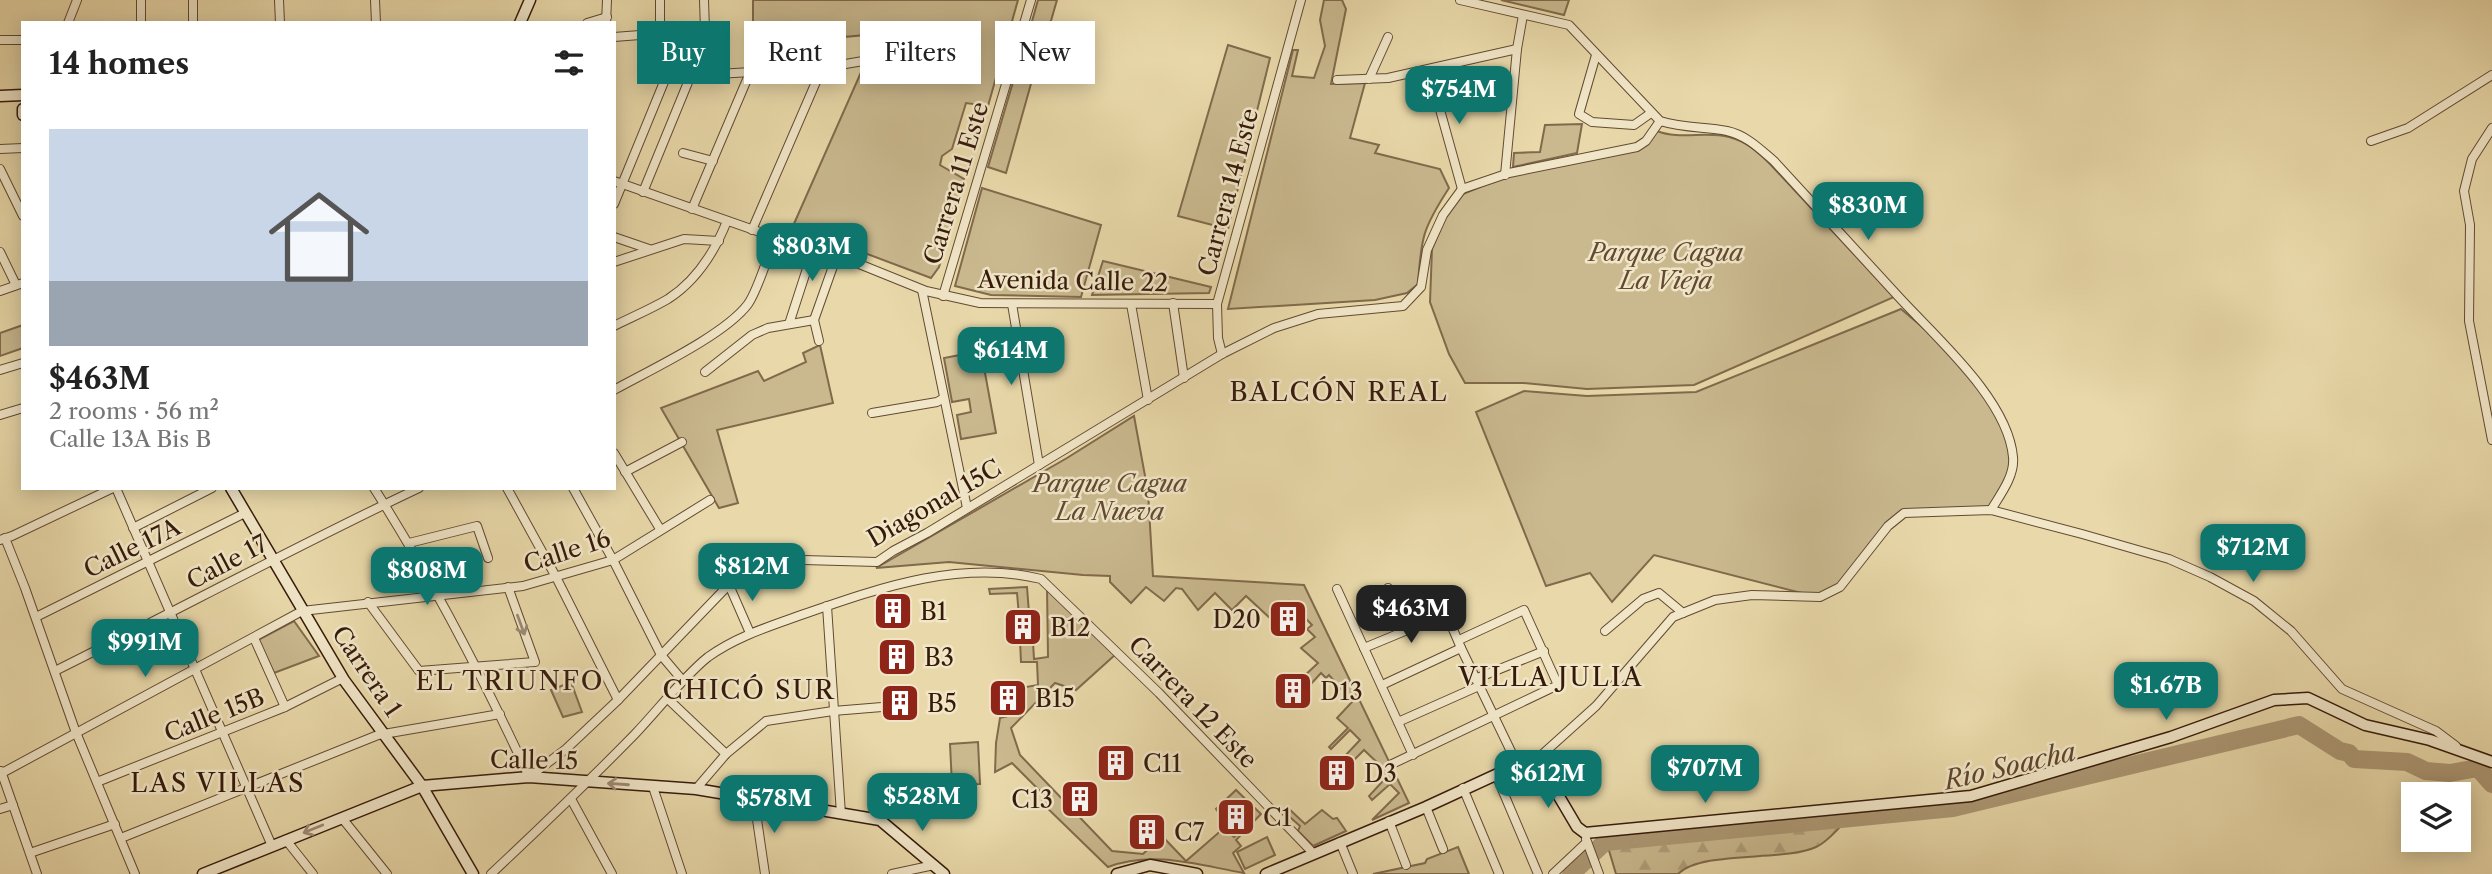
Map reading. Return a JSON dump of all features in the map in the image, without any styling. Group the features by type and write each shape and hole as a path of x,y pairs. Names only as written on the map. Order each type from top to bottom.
{"main road":[{"path":"521,21 530,0"},
{"path":"0,96 21,95"},
{"name":"Carrera 1","path":"232,490 343,678 422,786 473,874"},
{"path":"1266,874 1426,807 1528,760 1536,760 1587,841 1971,796 2171,737 2274,700 2308,698 2365,725 2430,740 2492,762"},
{"name":"Calle 15","path":"203,874 225,870 286,840 422,786 529,776 696,789 880,820 934,865"},
{"path":"934,865 944,874"},
{"path":"1117,874 1150,865 1196,874"}],"street":[{"path":"69,21 77,0"},
{"path":"141,0 141,21"},
{"path":"192,21 193,0"},
{"path":"279,0 280,21"},
{"path":"375,0 376,21"},
{"path":"606,20 607,0"},
{"path":"660,0 660,21"},
{"path":"704,0 705,21"},
{"name":"Carrera 11 Este","path":"943,296 1031,0"},
{"name":"Carrera 14 Este","path":"1222,354 1218,338 1217,304 1301,0"},
{"path":"1460,0 1569,25 1660,121 1680,127 1729,132 1752,142 1774,161 1900,299 1956,354 2004,422 2014,459 2007,483 1991,510"},
{"path":"1506,174 1517,49 1523,15"},
{"path":"616,37 637,36"},
{"path":"1369,79 1388,37"},
{"path":"0,40 21,40"},
{"path":"1337,80 1388,78 1517,49"},
{"path":"1596,55 1579,114 1592,122 1624,125 1639,123 1651,113"},
{"path":"1429,70 1462,189 1506,174 1637,147 1646,141 1660,121"},
{"path":"2371,141 2408,128 2492,75"},
{"path":"619,183 663,84"},
{"path":"643,192 687,84"},
{"path":"692,209 745,84"},
{"path":"752,230 815,84"},
{"path":"2492,128 2472,159 2464,191 2470,225 2469,321 2492,440"},
{"path":"0,149 21,148"},
{"path":"683,153 713,161"},
{"path":"0,169 21,212"},
{"name":"Avenida Calle 22","path":"619,183 831,257 837,255 943,296 979,303 1012,304 1217,304"},
{"name":"Diagonal 15C","path":"529,776 566,749 618,701 744,569 754,562 766,559 877,562 1222,354 1274,328 1318,314 1403,306 1422,287 1427,250 1443,215 1462,189"},
{"path":"616,325 669,298 699,271 719,241 727,221"},
{"path":"619,238 649,249"},
{"path":"616,389 727,323 748,303 775,238"},
{"path":"616,261 684,239 719,241"},
{"path":"789,324 813,250"},
{"path":"0,252 20,284 0,291"},
{"path":"818,341 814,320 837,255"},
{"name":"Carrera 11 Este","path":"922,290 967,508"},
{"path":"1173,303 1184,378"},
{"path":"1012,304 1039,465"},
{"path":"1131,304 1147,400"},
{"path":"705,372 752,335 768,328 814,320"},
{"path":"0,370 21,364"},
{"path":"872,413 937,402 944,398"},
{"path":"0,415 21,409"},
{"path":"625,472 682,442"},
{"path":"616,456 660,529"},
{"path":"111,490 3,539 36,617 76,733 135,874"},
{"path":"116,490 272,846"},
{"path":"133,528 208,490"},
{"path":"375,490 409,543 477,667 529,776"},
{"name":"Calle 17","path":"55,671 415,490"},
{"path":"508,490 556,577 618,701"},
{"path":"574,490 661,655 683,681"},
{"name":"Calle 16","path":"1,771 302,611 523,586 613,560 710,500"},
{"path":"1536,760 1596,706 1673,617 1715,600 1752,595 1820,597 1840,587 1888,526 1904,513 1991,510 2169,558 2210,577 2254,601 2291,631 2342,689 2436,731 2463,752"},
{"name":"Calle 17A","path":"36,617 245,513"},
{"path":"409,543 477,526 488,558"},
{"name":"Carrera 12 Este","path":"827,606 875,589 955,573 1018,574 1041,579 1159,693 1314,854"},
{"path":"729,585 750,633"},
{"path":"368,602 419,671 535,662 508,587"},
{"path":"1388,588 1407,631"},
{"path":"1337,589 1413,755"},
{"path":"1437,592 1477,683 1518,766"},
{"path":"1605,631 1643,599 1659,593 1683,613"},
{"path":"491,874 572,799 683,681 719,649 750,633 827,606 841,814"},
{"path":"1382,685 1524,610 1558,685 1390,765"},
{"path":"1364,648 1446,614"},
{"path":"254,638 285,707"},
{"path":"1398,722 1544,651"},
{"name":"Calle 15B","path":"97,782 224,733 343,678"},
{"path":"668,699 726,754"},
{"path":"696,789 726,754 766,721 882,707"},
{"path":"121,838 383,734 500,714"},
{"path":"1,771 37,874"},
{"path":"1496,775 1538,874"},
{"path":"653,787 682,874"},
{"path":"1463,788 1499,874"},
{"path":"572,799 612,874"},
{"path":"754,799 765,874"},
{"path":"0,809 13,804"},
{"path":"1426,807 1443,849"},
{"path":"342,818 387,874"},
{"path":"1389,821 1406,865"},
{"path":"30,853 115,824"},
{"path":"286,840 313,874"},
{"path":"1553,874 1587,841 1598,869"},
{"path":"1340,842 1353,874"},
{"path":"892,874 934,865"}],"green space":[{"path":"753,0 1018,0 1012,21 995,21 995,81 988,106 966,103 952,149 942,156 940,165 964,179 939,267 931,278 793,226 860,75 860,84 981,84 981,21 860,21 860,36 846,37 846,21 753,21"},
{"path":"1038,0 1057,0 1051,21 1032,21"},
{"path":"1324,0 1342,0 1346,9 1331,84 1365,83 1350,138 1379,145 1375,153 1440,169 1449,188 1425,233 1418,284 1407,293 1375,300 1228,309 1293,50 1298,50 1292,76 1314,78 1325,46 1320,20"},
{"path":"1501,0 1569,0 1564,15"},
{"path":"1228,45 1270,58 1228,229 1178,216"},
{"path":"1012,84 1031,84 1006,173 988,167"},
{"path":"1582,124 1577,153 1513,167 1514,153 1540,152 1545,125"},
{"name":"Parque Cagua La Vieja","path":"1657,131 1674,135 1720,135 1741,141 1751,148 1770,164 1894,297 1694,385 1587,389 1523,383 1465,383 1449,354 1430,302 1432,249 1447,214 1463,194 1509,175 1637,149"},
{"path":"982,188 1101,225 1081,297 991,295 955,286"},
{"path":"1103,261 1211,287 1209,293 1092,295"},
{"path":"1901,309 1959,358 2002,418 2012,455 2005,486 1993,513 1905,514 1888,527 1841,588 1821,598 1654,555 1612,602 1590,573 1546,586 1476,412 1524,391 1587,396 1696,392"},
{"path":"21,326 21,349 0,356 0,333"},
{"path":"820,345 833,403 717,430 738,503 719,508 661,408 758,371 764,381 806,362 803,353"},
{"path":"981,351 996,433 961,439 957,415 971,412 969,399 952,402 944,358"},
{"name":"Parque Cagua La Nueva","path":"1134,416 1148,492 1153,576 1304,585 1409,803 1372,820 1399,793 1390,784 1372,800 1369,796 1382,782 1377,776 1384,769 1364,750 1348,766 1342,759 1360,740 1350,730 1331,749 1329,747 1348,728 1337,718 1352,702 1329,675 1326,678 1321,673 1309,686 1301,679 1318,663 1301,648 1315,637 1307,629 1312,625 1289,601 1271,619 1246,596 1232,610 1215,593 1198,610 1182,589 1176,588 1164,601 1146,587 1131,603 1110,582 1110,576 949,562 876,568 1067,458"},
{"path":"1027,587 1029,613 1037,613 1038,642 1033,642 1034,659 1048,657 1047,588 1116,654 1076,690 1055,683 1011,728 1020,755 1112,851 1143,854 1162,836 1186,861 1224,828 1234,837 1254,817 1236,799 1220,815 1216,809 1236,790 1261,814 1236,840 1241,846 1233,853 1244,873 1159,859 1125,862 1108,867 1042,803 1044,795 1012,763 995,772 1000,718 1020,713 1020,688 1038,685 1037,662 1021,662 1020,640 1035,639 1035,616 1019,616 1017,593 990,594 989,589"},
{"path":"294,621 319,656 274,673 258,640"},
{"path":"571,682 582,712 563,717 551,690"},
{"path":"978,742 980,784 952,785 950,744"},
{"path":"1287,807 1305,824 1322,810 1333,819 1337,818 1346,831 1313,846 1298,831 1300,826 1283,811"},
{"path":"1849,818 1816,847 1784,854 1705,862 1678,874 1616,874 1608,847"},
{"path":"1267,837 1275,855 1245,869 1237,852"},
{"path":"1458,847 1469,874 1373,874 1425,863 1427,859"}],"waterway":[{"name":"Río Soacha","path":"1571,874 1605,842 1953,808 2299,725 2340,751 2349,753 2354,759 2407,762 2426,771 2450,773 2478,768 2492,784"}],"place":[{"name":"B1","path":"893,611"},
{"name":"D20","path":"1288,619"},
{"name":"B12","path":"1023,627"},
{"name":"B3","path":"897,657"},
{"name":"D13","path":"1293,691"},
{"name":"B15","path":"1008,698"},
{"name":"B5","path":"900,703"},
{"name":"C11","path":"1116,763"},
{"name":"D3","path":"1337,773"},
{"name":"C13","path":"1080,799"},
{"name":"C1","path":"1236,817"},
{"name":"C7","path":"1147,832"}],"district":[{"name":"BALCÓN REAL","path":"1339,392"},
{"name":"VILLA JULIA","path":"1551,677"},
{"name":"EL TRIUNFO","path":"510,681"},
{"name":"CHICÓ SUR","path":"749,690"},
{"name":"LAS VILLAS","path":"218,783"}]}
